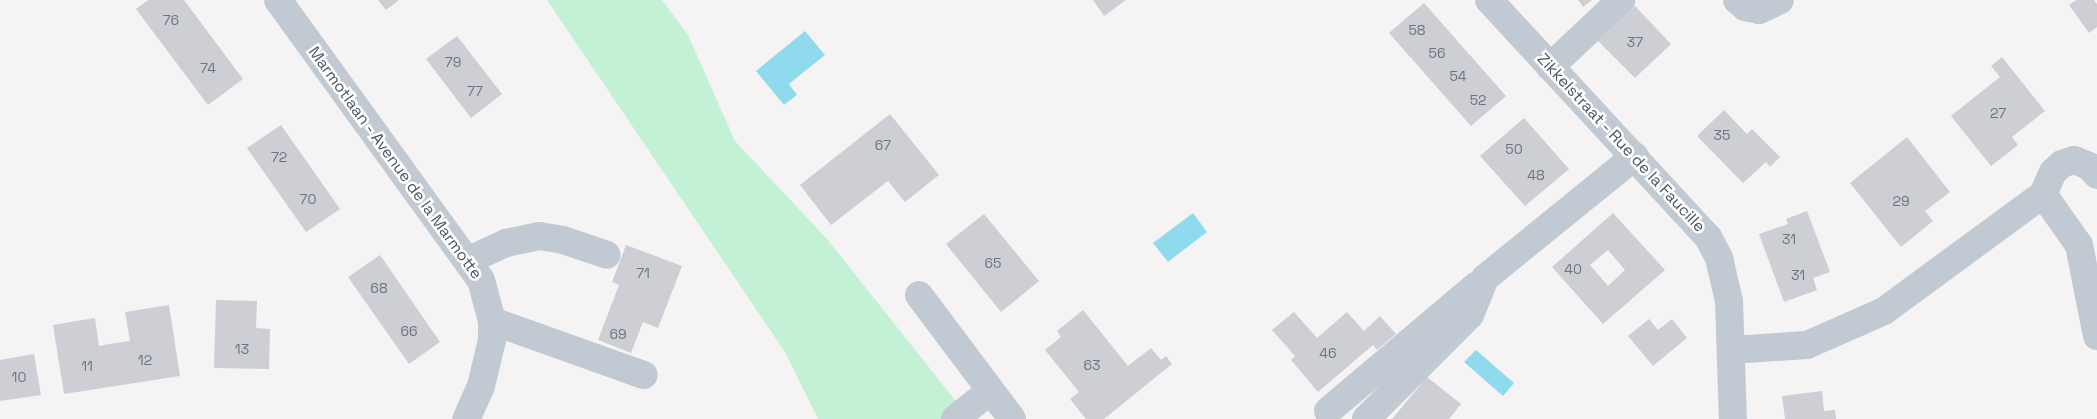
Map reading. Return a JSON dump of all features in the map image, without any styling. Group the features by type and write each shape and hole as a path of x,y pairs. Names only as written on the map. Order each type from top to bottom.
{"street":[{"name":"Marmotlaan - Avenue de la Marmotte","path":"278,0 470,260 481,280 492,321 489,360 466,419"},
{"name":"Zikkelstraat - Rue de la Faucille","path":"1489,0 1708,237 1719,258 1729,302 1733,419"},
{"path":"1550,67 1621,0"},
{"path":"1737,0 1744,7 1759,10 1780,0"},
{"path":"1328,411 1635,156"},
{"path":"1731,350 1807,345 1884,311 2043,194 2049,177 2062,164 2074,160 2089,166 2097,175"},
{"path":"2043,194 2079,245 2093,296 2097,336"},
{"path":"470,260 506,244 539,236 563,240 607,255"},
{"path":"1366,419 1470,314 1486,278"},
{"path":"919,295 1012,419"},
{"path":"492,321 644,375"},
{"path":"955,419 990,391"}],"green space":[{"path":"547,0 662,0 688,35 735,141 827,239 970,419 818,419 785,352"}],"water":[{"path":"805,31 825,55 789,84 797,95 784,105 756,71"},
{"path":"1193,213 1207,232 1168,262 1153,243"},
{"path":"1476,350 1514,383 1503,396 1464,362"}],"building":[{"path":"148,0 184,0 243,79 208,105 136,9"},
{"path":"378,0 399,0 386,10"},
{"path":"1093,0 1126,0 1104,16"},
{"path":"1578,0 1592,0 1583,7"},
{"path":"2076,0 2094,0 2097,4 2097,27 2089,33 2069,5"},
{"path":"1424,3 1506,96 1471,126 1389,33"},
{"path":"1635,6 1671,44 1635,78 1598,41"},
{"path":"457,36 502,94 471,118 426,59"},
{"path":"2002,57 2045,111 2012,137 2018,145 1991,166 1951,116 2000,77 1991,66"},
{"path":"1724,110 1747,134 1752,129 1780,157 1770,167 1766,162 1743,183 1697,136"},
{"path":"890,114 939,175 905,202 888,181 831,225 800,185"},
{"path":"1524,118 1569,169 1525,206 1480,156"},
{"path":"281,125 340,209 306,232 247,148"},
{"path":"1907,137 1950,192 1925,211 1933,221 1901,247 1850,183"},
{"path":"1807,211 1830,272 1813,278 1817,290 1784,302 1759,234 1788,224 1786,219"},
{"path":"1613,213 1665,270 1603,324 1552,267","holes":["1608,250 1625,270 1608,286 1590,265"]},
{"path":"984,214 1039,281 1001,312 946,244"},
{"path":"626,245 682,266 658,328 643,322 631,353 598,340 619,285 612,282"},
{"path":"380,255 440,342 409,364 348,277"},
{"path":"216,300 257,301 256,328 270,329 269,369 214,368"},
{"path":"169,305 180,376 64,394 53,325 95,318 99,346 130,341 125,312"},
{"path":"1083,310 1128,366 1151,348 1161,360 1166,356 1172,364 1104,419 1086,419 1070,399 1079,392 1045,350 1061,337 1057,331"},
{"path":"1294,312 1317,338 1347,312 1364,331 1380,316 1396,334 1377,350 1373,345 1318,392 1291,360 1295,356 1272,330"},
{"path":"1649,319 1658,330 1672,319 1687,338 1653,366 1628,336"},
{"path":"34,354 41,395 0,401 0,360"},
{"path":"1427,377 1461,404 1449,419 1392,419"},
{"path":"1822,391 1824,411 1835,410 1836,419 1785,419 1782,396"}]}
